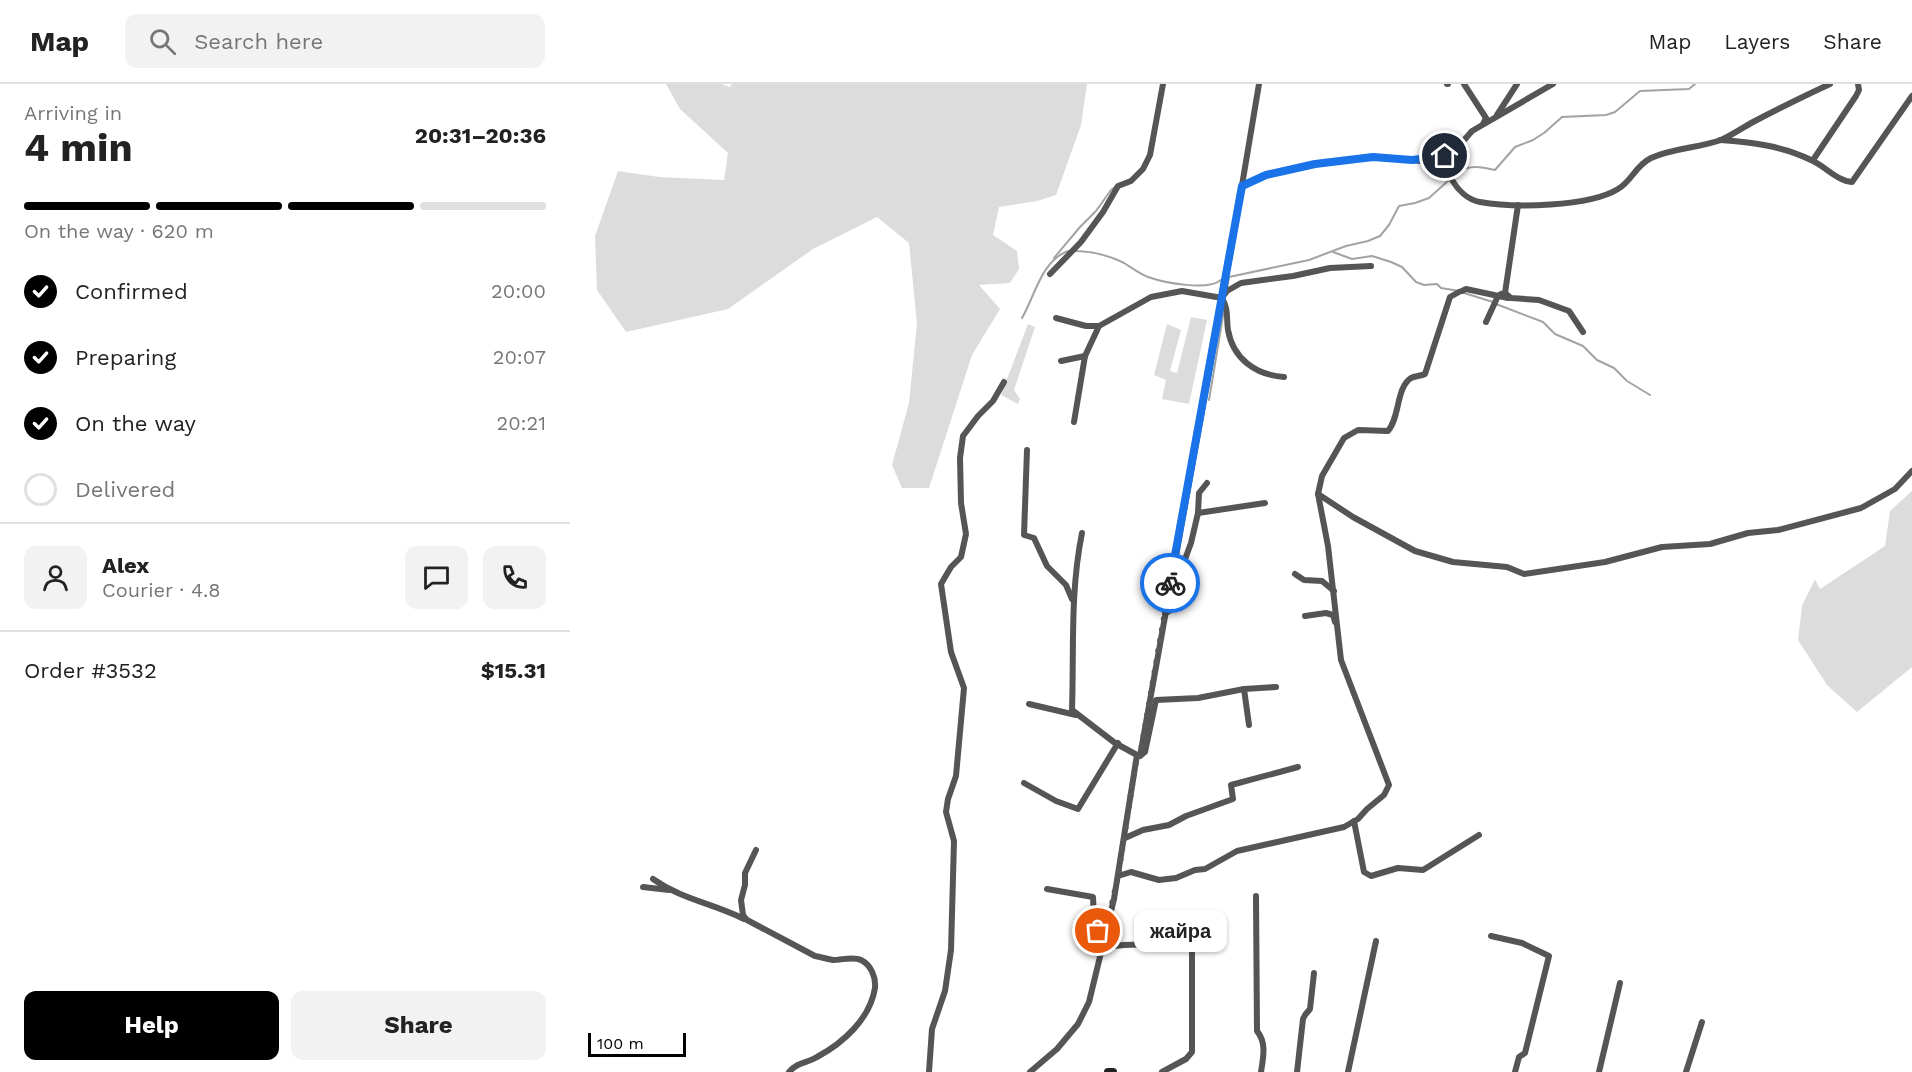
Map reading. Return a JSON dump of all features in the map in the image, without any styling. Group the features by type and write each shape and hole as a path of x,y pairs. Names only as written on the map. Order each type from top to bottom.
{"main road":[{"path":"1108,1072 1113,1072"}],"street":[{"path":"1050,274 1081,242 1103,212 1118,186 1131,181 1143,169 1150,155 1163,84"},
{"path":"1030,1072 1057,1049 1078,1024 1089,1002 1105,936 1125,838 1222,298 1258,84"},
{"path":"1464,84 1486,118 1483,125"},
{"path":"1496,118 1517,84"},
{"path":"1412,160 1445,156 1459,146 1472,131 1553,84"},
{"path":"1242,186 1266,175 1315,164 1373,157 1430,162 1445,167 1449,170 1453,182 1469,199 1477,202 1552,205 1611,192 1620,188 1640,164 1652,158 1671,151 1719,140 1830,84"},
{"path":"1813,160 1856,96 1859,90 1858,84"},
{"path":"1719,140 1760,144 1796,153 1813,160 1838,177 1852,182 1912,96"},
{"path":"1486,322 1502,294 1518,205"},
{"path":"1222,298 1227,291 1241,283 1330,268 1371,266"},
{"path":"1118,876 1131,872 1159,880 1176,878 1195,870 1205,869 1237,851 1344,827 1384,795 1389,785 1341,660 1328,546 1318,494 1322,476 1344,438 1358,430 1388,430 1394,424 1405,386 1412,378 1425,374 1450,297 1466,289 1502,294 1511,298 1539,300 1569,311 1583,332"},
{"path":"1056,318 1086,326 1099,326 1151,297 1182,291 1222,298"},
{"path":"1222,298 1227,308 1228,330 1241,358 1255,370 1269,376 1284,377"},
{"path":"1074,422 1085,356 1099,326"},
{"path":"1060,361 1085,356"},
{"path":"929,1072 932,1029 945,991 951,950 954,841 946,812 957,776 964,688 951,652 941,585 951,567 961,557 966,534 961,503 960,458 963,436 993,401 1004,382"},
{"path":"1027,450 1024,535 1034,538 1047,566 1066,585 1074,605"},
{"path":"1318,494 1353,517 1415,551 1453,562 1507,567 1524,574 1605,561 1662,547 1710,544 1748,533 1778,530 1861,508 1895,489 1912,471"},
{"path":"1165,614 1175,608 1177,581 1191,543 1198,513 1199,493 1207,483"},
{"path":"1198,513 1265,503"},
{"path":"1082,533 1077,560 1074,605 1072,710 1115,743 1138,756"},
{"path":"1295,574 1304,580 1322,581 1334,591"},
{"path":"1305,616 1326,613 1333,615 1337,625"},
{"path":"1138,756 1145,752 1156,700 1198,698 1244,689 1276,687"},
{"path":"1244,689 1249,725"},
{"path":"1029,704 1077,715"},
{"path":"1024,783 1056,801 1078,809 1118,743"},
{"path":"1125,838 1143,830 1169,825 1186,816 1233,799 1231,785 1298,767"},
{"path":"1354,821 1364,872 1371,876 1398,868 1423,870 1479,835"},
{"path":"747,920 743,915 741,900 746,885 745,873 756,850"},
{"path":"653,879 669,890 747,920 815,956 826,959 854,958 861,960 872,969 876,982 873,997 860,1022 842,1041 815,1059 796,1064 789,1072"},
{"path":"644,887 669,890"},
{"path":"1047,889 1093,897 1094,919 1098,931 1105,936"},
{"path":"1256,896 1257,1031 1262,1036 1264,1044 1261,1072"},
{"path":"1491,936 1522,943 1549,956 1525,1053 1519,1057 1515,1072"},
{"path":"1348,1072 1377,941"},
{"path":"1102,947 1191,943 1192,1052 1186,1059 1162,1072"},
{"path":"1297,1072 1303,1019 1310,1009 1314,973"},
{"path":"1599,1072 1620,983"},
{"path":"1686,1072 1702,1022"}],"shaded area":[{"path":"666,84 721,84 730,87 732,84 1087,84 1081,125 1056,195 1037,201 999,207 993,235 1017,251 1019,269 1010,283 979,285 1000,309 972,355 929,488 902,488 892,465 909,403 917,323 909,243 877,217 813,249 728,309 626,332 597,290 595,236 618,171 659,177 724,180 728,153 680,109"},
{"path":"1191,317 1207,320 1189,404 1162,399 1166,380 1154,375 1167,324 1181,330 1170,371 1177,373"},
{"path":"1028,324 1035,327 1014,390 1020,399 1018,404 1001,395"},
{"path":"1912,491 1912,667 1857,712 1827,685 1798,640 1802,606 1815,579 1820,589 1885,546 1890,511"}],"waterway":[{"path":"1452,171 1458,173 1467,168 1476,167 1495,170 1515,147 1544,133 1562,117 1606,115 1615,112 1640,91 1689,89 1695,84"},
{"path":"1227,290 1229,277 1309,260 1380,236 1399,206 1429,198 1449,180"},
{"path":"1054,258 1115,187"},
{"path":"1022,318 1045,271 1059,256 1068,251"},
{"path":"1074,251 1112,258 1145,276 1165,282 1206,285 1221,280"},
{"path":"1333,252 1352,259 1372,256 1402,267 1416,282 1424,285 1437,284 1441,288 1459,291"},
{"path":"1464,293 1493,302"},
{"path":"1496,304 1543,322 1555,334 1583,346 1597,360 1614,368 1627,381 1650,395"},
{"path":"1209,400 1224,310"}],"way so far":[{"path":"1098,931 1105,936 1114,899 1137,755 1140,756 1170,583"}],"place":[{"name":"жайра","path":"1098,931"}],"route":[{"path":"1170,583 1242,186 1266,175 1315,164 1373,157 1412,160 1445,156"}]}
